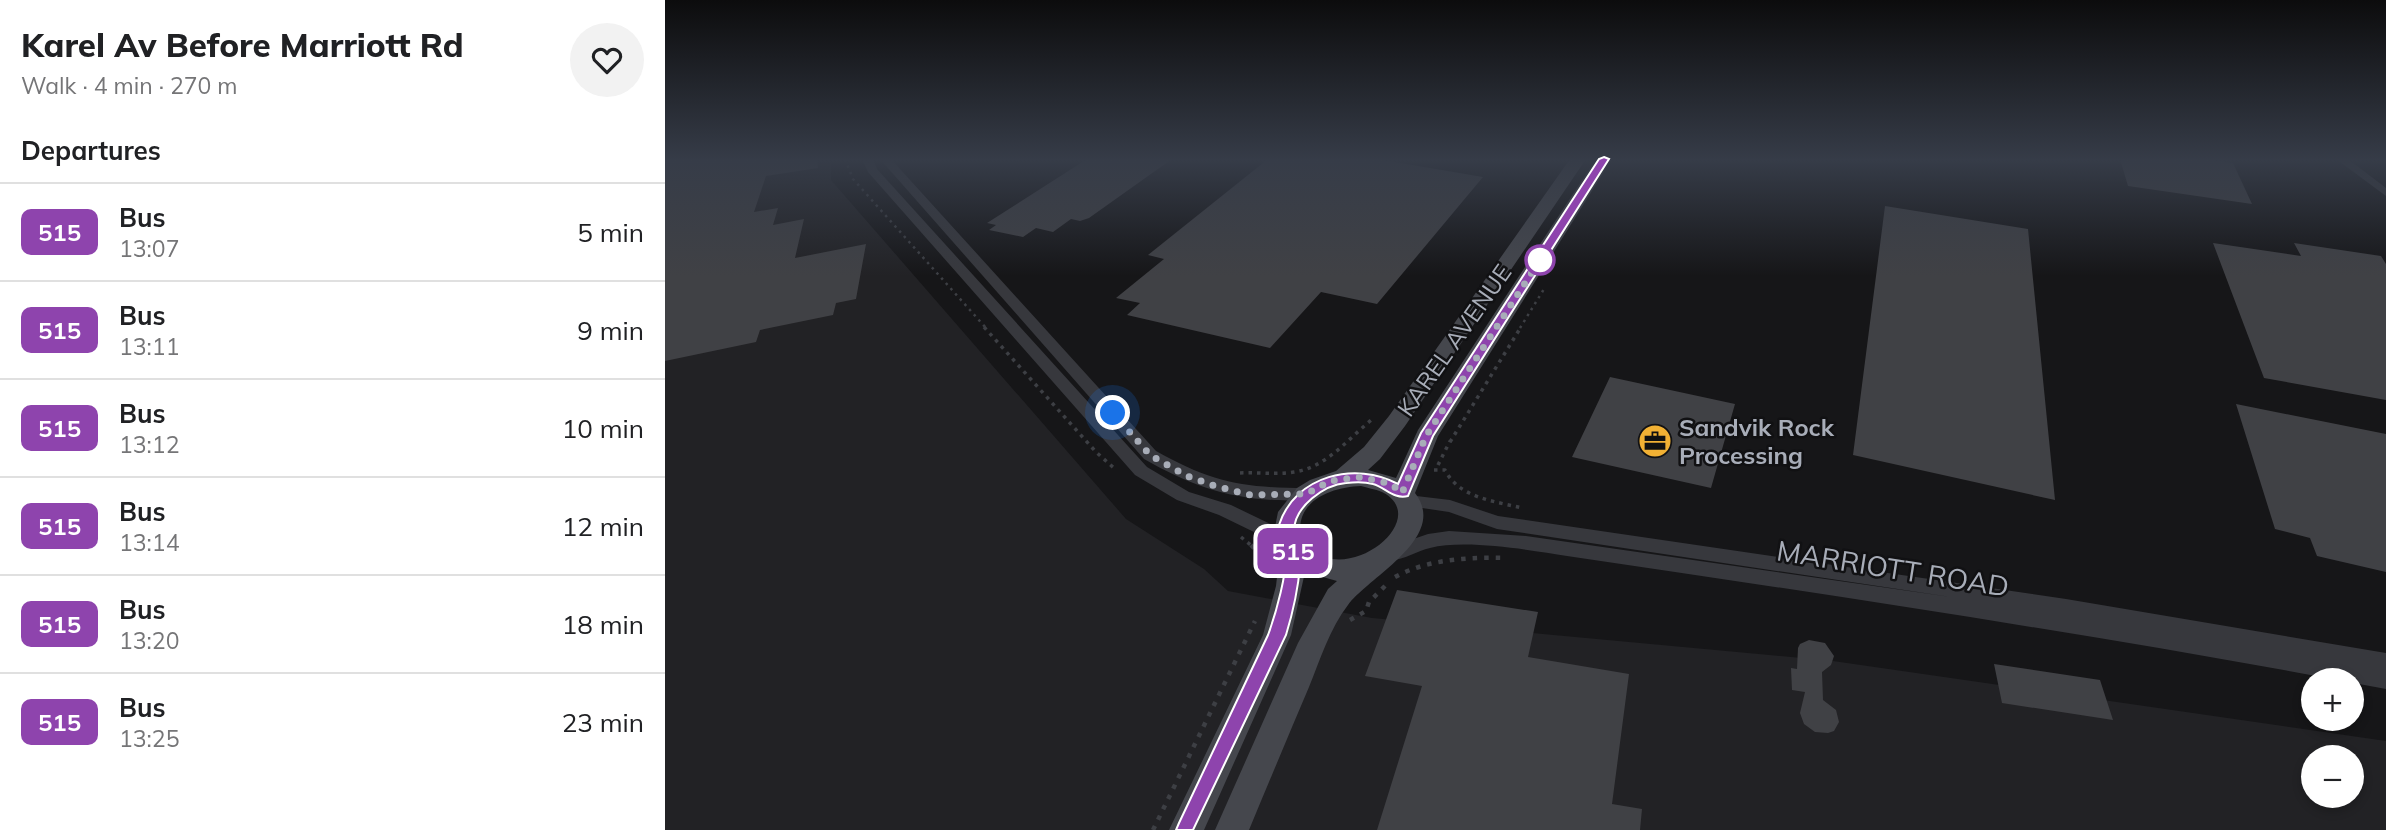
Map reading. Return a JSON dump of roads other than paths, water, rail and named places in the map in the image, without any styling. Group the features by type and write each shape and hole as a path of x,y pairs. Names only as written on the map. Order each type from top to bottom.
{"main road":[{"name":"KAREL AVENUE","path":"1344,478 1372,453 1397,421 1552,198"},
{"name":"KAREL AVENUE","path":"1405,497 1426,436 1579,198"},
{"name":"KAREL AVENUE","path":"1232,830 1313,643 1338,597 1403,542 1410,528 1412,514 1405,497 1377,479 1344,478 1330,481 1306,494"},
{"path":"1186,830 1277,635 1290,586 1283,553 1286,528 1289,516 1306,494"},
{"path":"1283,553 1319,568 1356,569 1382,559"}],"street":[{"path":"897,198 1141,471 1183,496 1225,510 1283,553"},
{"path":"920,198 1150,455 1199,482 1233,491 1250,495 1306,494"},
{"name":"MARRIOTT ROAD","path":"1405,497 1450,506 1497,522 1970,590 2207,628 2386,662"},
{"name":"MARRIOTT ROAD","path":"1382,559 1428,541 1449,538 1526,543 1974,608 2216,648 2386,680"}],"place":[{"name":"Sandvik Rock Processing","path":"1655,441"}]}
